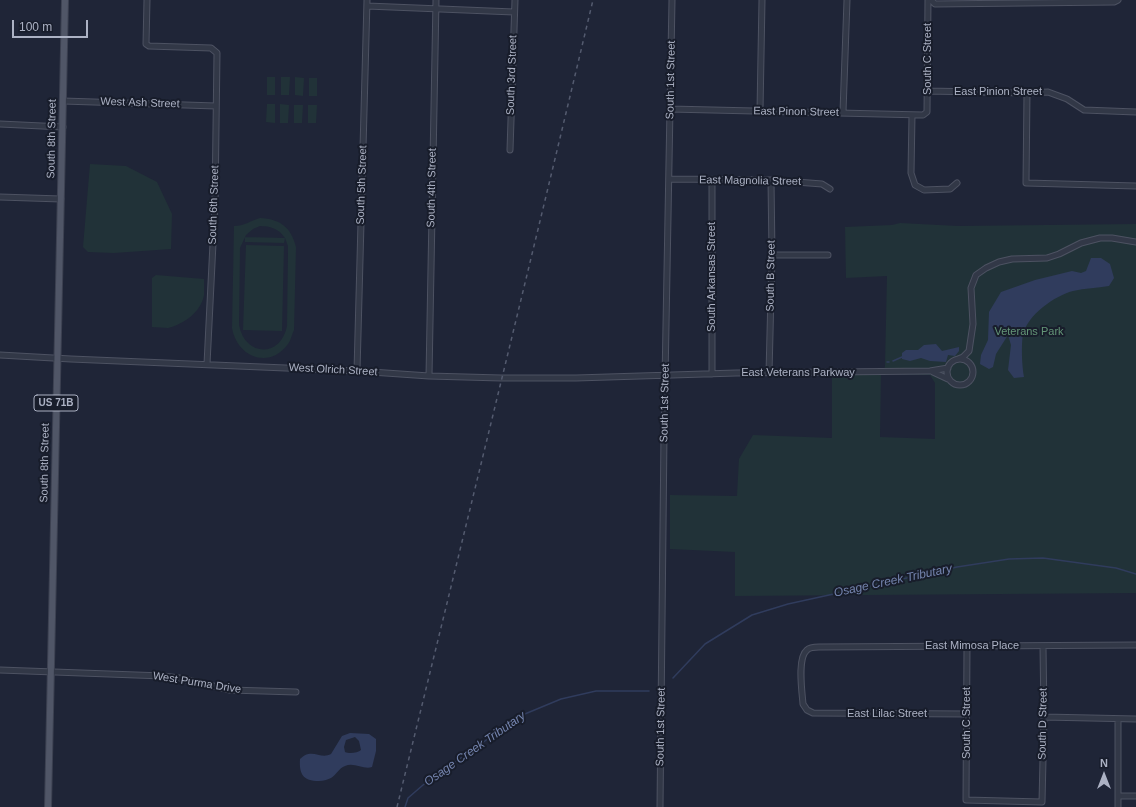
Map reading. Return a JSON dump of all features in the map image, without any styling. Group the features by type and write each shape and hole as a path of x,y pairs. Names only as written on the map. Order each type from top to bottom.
{"main road":[{"name":"South 8th Street","path":"48,807 65,0"}],"street":[{"name":"South 6th Street","path":"147,0 146,44 149,46 211,48 217,53 215,203 207,364"},
{"name":"South 5th Street","path":"357,371 367,0"},
{"name":"South 4th Street","path":"429,376 436,0"},
{"name":"South 3rd Street","path":"510,150 515,0"},
{"name":"South 1st Street","path":"660,807 672,0"},
{"path":"760,111 762,0"},
{"path":"843,112 847,0"},
{"name":"South C Street","path":"923,115 927,112 928,91 928,0"},
{"path":"931,0 935,4 1114,2 1118,0"},
{"path":"367,6 514,12"},
{"name":"East Pinion Street","path":"928,91 1048,92 1067,99 1084,110 1136,112"},
{"path":"1027,93 1026,183 1136,186"},
{"name":"West Ash Street","path":"64,101 216,106"},
{"name":"East Pinon Street","path":"670,109 923,115"},
{"path":"912,115 911,174 915,185 924,190 950,189 957,183"},
{"path":"0,124 62,127"},
{"name":"East Magnolia Street","path":"669,179 771,180 822,184 830,189"},
{"name":"South Arkansas Street","path":"712,180 712,374"},
{"name":"South B Street","path":"769,373 772,255 771,180"},
{"path":"0,198 61,199"},
{"path":"969,364 968,353 973,324 971,288 976,276 986,268 999,262 1012,259 1048,258 1081,243 1100,238 1112,238 1136,242"},
{"path":"772,255 828,255"},
{"name":"East Veterans Parkway","path":"666,375 930,371 948,368 953,361 958,360 968,353"},
{"name":"West Olrich Street","path":"0,355 357,371 429,376 576,378 666,375"},
{"path":"958,360 966,361 969,364"},
{"name":"East Veterans Parkway","path":"930,371 940,374 956,384 963,385 970,380 973,373 969,364"},
{"path":"948,368 948,379"},
{"name":"East Mimosa Place","path":"807,710 803,704 801,662 802,655 808,648 1136,645"},
{"name":"South C Street","path":"967,646 966,800 1042,802"},
{"name":"South D Street","path":"1042,802 1044,717 1043,646"},
{"name":"West Purma Drive","path":"0,670 163,676 179,678 230,690 296,692"},
{"name":"East Lilac Street","path":"807,710 827,714 967,714"},
{"path":"1044,717 1136,719"},
{"path":"1118,719 1118,807"},
{"path":"1118,796 1136,796"}],"green space":[{"path":"267,77 275,77 275,95 267,95"},
{"path":"281,77 290,77 289,95 281,95"},
{"path":"295,77 304,78 303,96 295,95"},
{"path":"309,78 317,78 317,96 309,96"},
{"path":"267,104 275,104 275,123 266,122"},
{"path":"280,104 289,105 288,123 280,123"},
{"path":"294,105 303,105 302,123 294,123"},
{"path":"308,105 317,105 316,123 308,123"},
{"path":"90,164 126,166 157,182 172,214 171,249 114,253 88,252 83,247"},
{"path":"260,218 273,220 284,225 291,234 296,247 294,330 288,344 280,352 272,357 263,358 255,357 247,353 235,338 232,328 234,226","holes":["260,226 271,227 277,230 283,235 288,246 287,326 278,344 263,350 255,348 248,343 243,336 239,325 240,248 246,235 253,229"]},
{"name":"Veterans Park","path":"900,223 958,226 1136,224 1136,593 735,596 735,552 670,549 670,495 737,496 739,459 753,435 832,438 832,372 881,372 880,437 935,439 935,383 930,375 884,374 887,276 846,278 845,227 892,225"},
{"path":"245,237 285,238 284,243 245,242"},
{"path":"246,245 284,246 282,331 243,330"},
{"path":"156,275 204,279 204,295 199,307 196,312 180,324 168,328 152,327 152,278"}],"water":[{"path":"1091,258 1101,258 1110,264 1114,278 1109,286 1073,291 1058,297 1036,313 1030,320 1023,334 1022,356 1024,377 1014,378 1008,370 1011,345 1008,335 996,354 993,367 989,369 980,364 981,355 988,340 989,312 1001,292 1035,280 1072,271 1081,273 1086,271"},
{"path":"936,344 942,351 959,347 959,351 955,356 948,355 946,362 930,361 921,358 910,361 902,359 902,353 906,350 918,350 924,345"},
{"path":"350,733 369,734 376,739 376,751 372,767 366,768 348,765 339,770 333,777 320,781 309,780 303,776 300,769 300,759 308,754 323,756 331,754 342,736","holes":["355,737 359,741 361,750 353,753 345,752 344,747 346,740"]}],"waterway":[{"path":"893,361 902,357"},
{"name":"Osage Creek Tributary","path":"673,678 705,644 752,615 788,604 957,567 1009,559 1043,558 1116,568 1136,574"},
{"name":"Osage Creek Tributary","path":"405,807 408,798 423,785 520,716 561,699 596,691 649,691"}],"railway":[{"path":"397,807 593,0"}]}
